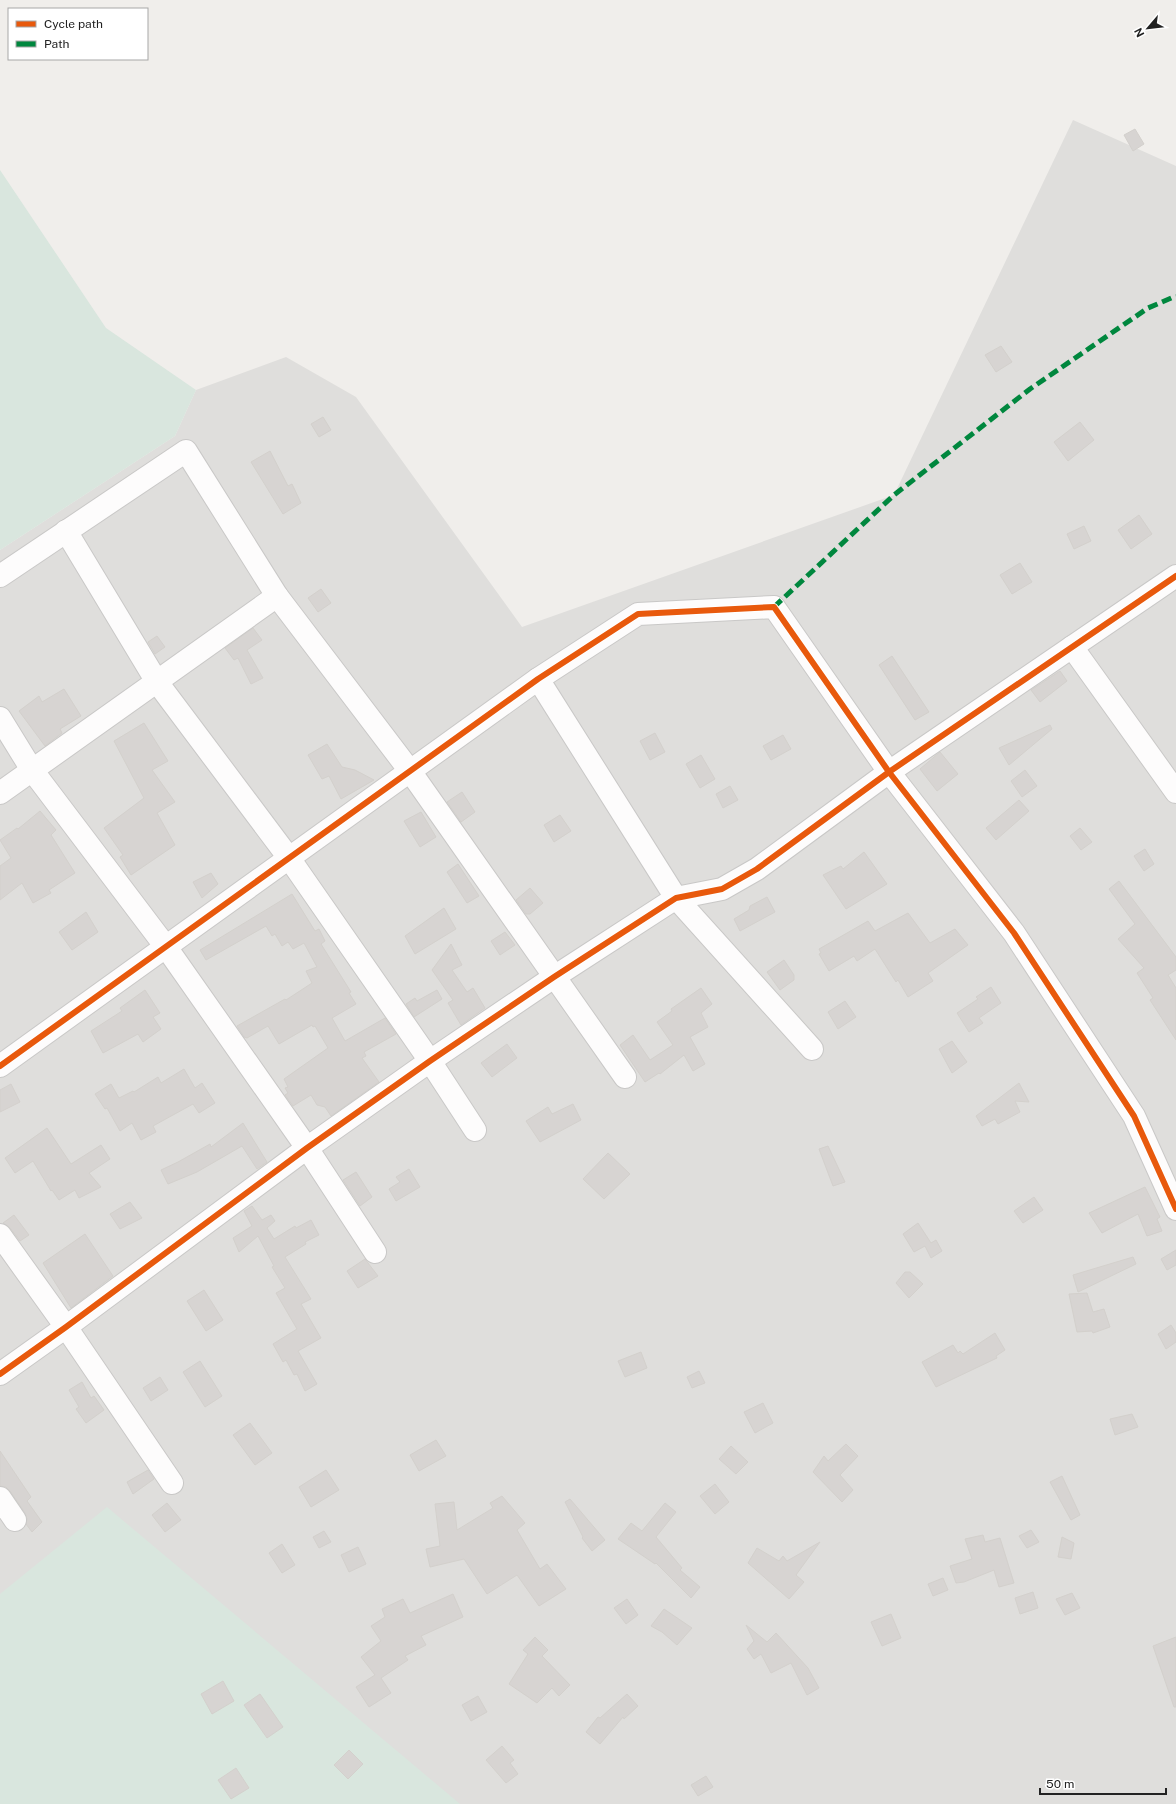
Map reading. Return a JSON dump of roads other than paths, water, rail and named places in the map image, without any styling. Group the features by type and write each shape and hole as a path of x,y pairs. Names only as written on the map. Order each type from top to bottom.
{"street":[{"path":"0,576 186,451 277,596 410,771 624,1077"},
{"path":"66,532 157,682 289,858 430,1062 475,1130"},
{"path":"0,1374 66,1327 307,1148 554,977 676,898 722,889 757,869 889,772 1176,576"},
{"path":"0,793 277,596"},
{"path":"0,1066 538,679 638,614 774,607 889,772 1014,933 1130,1109 1176,1209"},
{"path":"1072,647 1176,792"},
{"path":"538,679 676,898 812,1049"},
{"path":"0,718 32,770 166,947 307,1148 375,1252"},
{"path":"0,1235 66,1327 172,1483"},
{"path":"0,1498 15,1520"}]}
